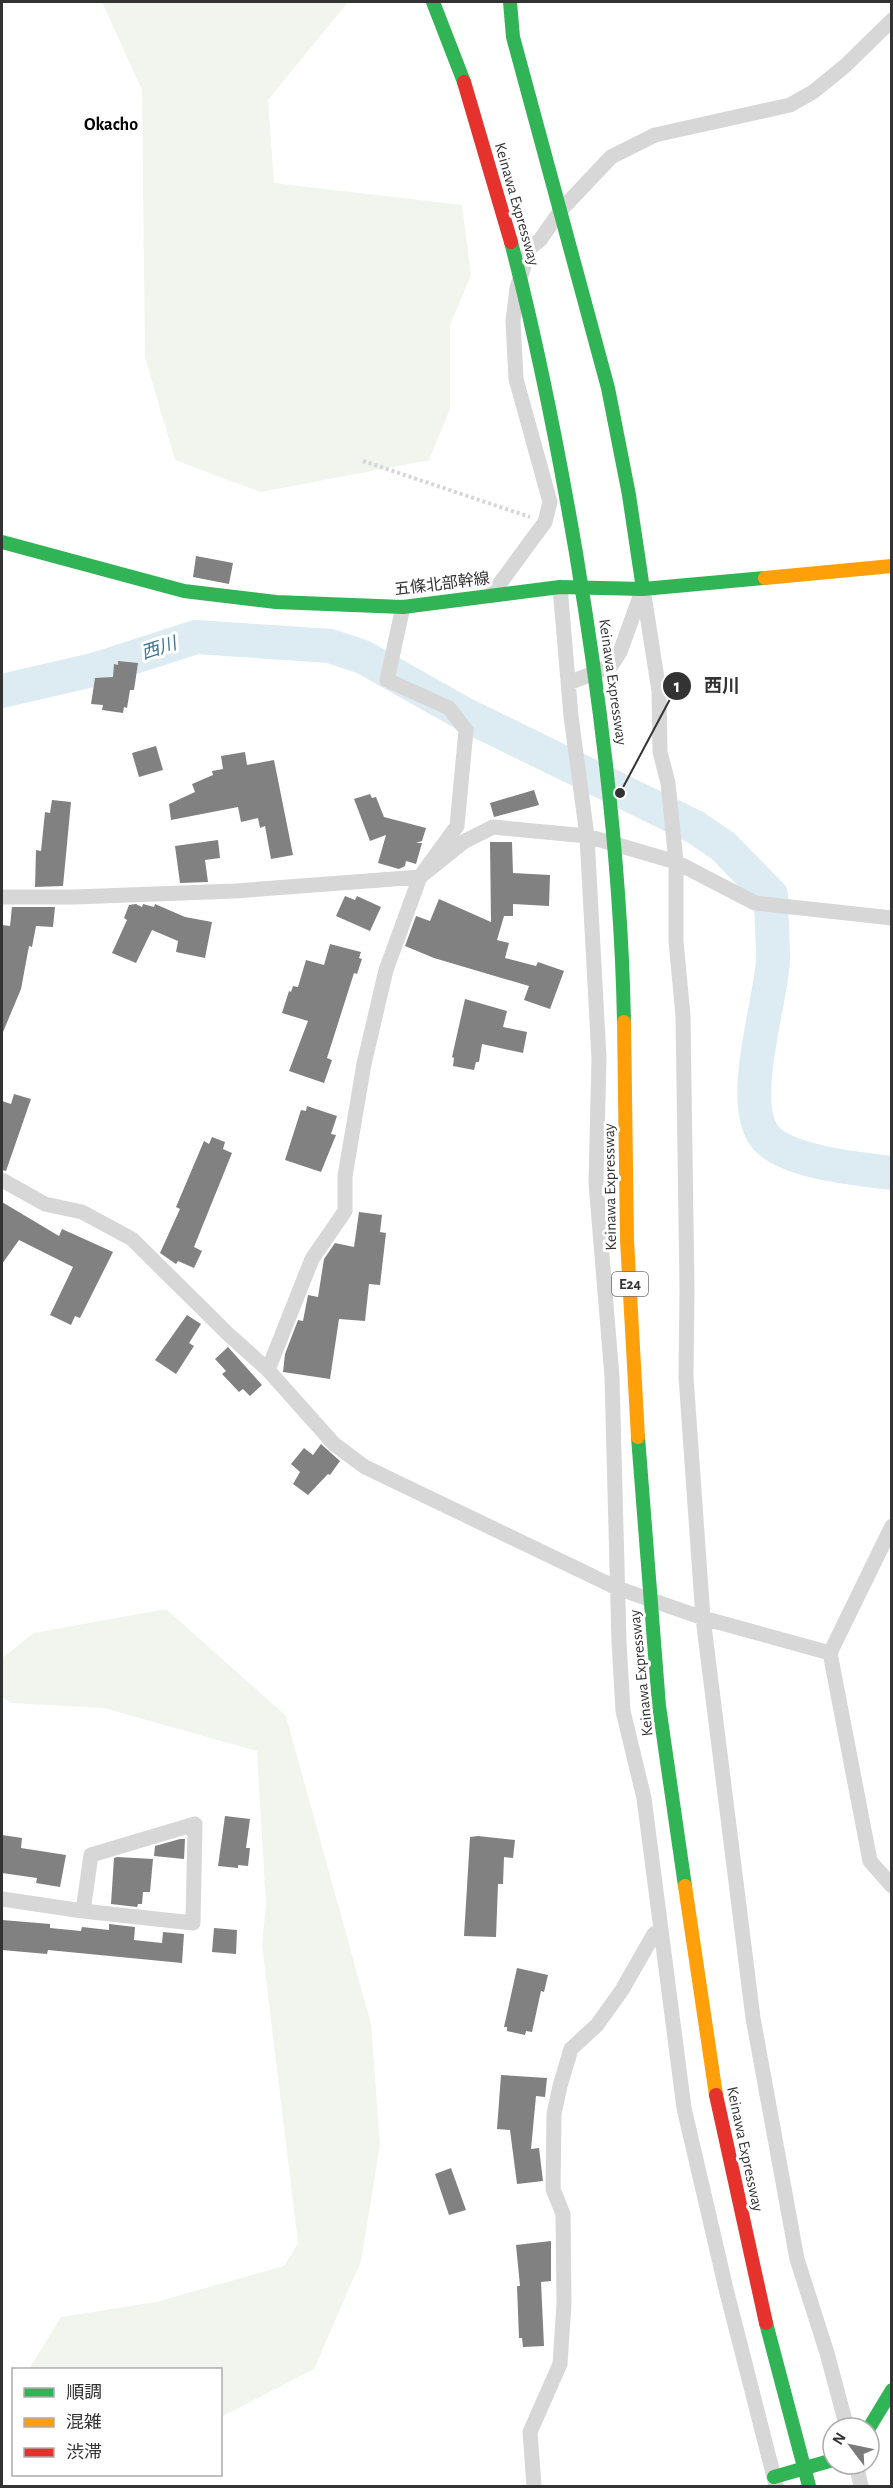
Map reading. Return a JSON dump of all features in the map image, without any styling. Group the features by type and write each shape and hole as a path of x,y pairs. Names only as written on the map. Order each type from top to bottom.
{"main road":[{"name":"Keinawa Expressway","path":"433,2 464,82 508,229 536,338 560,455 597,678 612,810 623,976 627,1240 641,1491 659,1706 715,2091 768,2332 809,2487"},
{"path":"510,2 513,37 608,388 629,495 643,589"},
{"name":"五條北部幹線","path":"2,542 184,591 276,602 402,607 560,587 643,589 891,566"},
{"path":"876,2416 891,2390"},
{"path":"775,2482 821,2465"}],"street":[{"path":"492,594 545,522 550,502 516,379 513,321 517,288 530,248 540,240 561,210 611,158 655,135 790,105 845,66 891,20"},
{"path":"560,587 572,716 587,836 599,1058 597,1183 612,1377 617,1588 623,1711 644,1798 650,1865 661,1930 684,2108 726,2289 775,2482"},
{"path":"569,683 611,666 620,652 643,589"},
{"path":"643,589 659,691 660,752 668,783 676,862 676,941 684,1016 686,1377 703,1618 753,2018 797,2259 827,2353 844,2416"},
{"path":"268,1370 312,1259 345,1211 345,1176 364,1064 386,970 420,877 457,826 466,730 449,708 387,681 402,607"},
{"path":"2,897 75,897 235,891 420,877 465,842 493,827 587,836 676,862 755,903 784,904 891,918"},
{"path":"2,1180 45,1204 82,1212 132,1239 228,1334 268,1370 334,1444 366,1467 617,1588 703,1618 830,1653"},
{"path":"891,1526 830,1653 870,1861 891,1886"},
{"path":"2,1899 83,1911 193,1923 195,1824 91,1855 83,1911"},
{"path":"534,2487 530,2432 560,2364 564,2304 563,2214 553,2189 554,2114 560,2086 571,2049 597,2025 622,1990 654,1934 661,1930"}],"path":[{"path":"363,461 545,522"}],"shaded area":[{"path":"102,2 348,2 268,100 274,183 462,205 471,275 450,325 450,409 429,460 261,492 175,460 145,357 142,90"},
{"path":"166,1609 286,1716 371,2024 380,2145 361,2261 314,2369 222,2416 222,2368 30,2368 61,2317 156,2302 284,2266 298,2243 262,1945 266,1905 257,1751 104,1708 11,1703 2,1697 2,1658 34,1633"}],"building":[{"path":"196,556 233,563 229,584 193,577"},
{"path":"118,661 138,663 134,690 130,690 127,708 124,707 123,713 102,710 103,705 91,704 95,678 113,677 114,664 118,665"},
{"path":"156,746 163,770 139,777 132,753"},
{"path":"245,752 247,765 274,760 293,855 271,859 265,826 260,828 258,818 241,822 238,807 171,820 169,804 195,792 192,784 213,775 212,771 223,769 221,756"},
{"path":"534,790 539,805 494,817 490,803"},
{"path":"370,794 372,798 376,797 384,817 426,828 422,841 416,843 422,843 416,864 406,861 405,866 399,869 378,863 386,835 370,841 354,799"},
{"path":"52,800 71,802 63,886 35,887 36,850 41,851 45,812 50,813"},
{"path":"218,840 220,858 205,860 208,882 180,883 175,846"},
{"path":"490,842 512,842 513,873 550,875 549,906 513,904 513,916 504,916 497,940 509,943 505,958 536,966 538,962 564,971 550,1009 524,1000 529,986 434,958 405,946 416,916 430,921 439,899 491,922"},
{"path":"345,896 355,900 357,896 381,907 370,931 336,916"},
{"path":"136,904 142,907 143,904 154,907 155,904 185,917 212,922 205,958 176,952 178,941 152,930 136,963 112,953 127,920 124,918 129,905"},
{"path":"12,907 55,907 53,927 36,926 32,947 29,946 21,989 3,1032 2,925 10,926"},
{"path":"330,944 361,952 359,958 362,959 357,974 354,973 327,1058 332,1060 324,1083 289,1071 308,1021 282,1013 289,991 291,992 293,986 298,987 306,960 324,965"},
{"path":"465,999 507,1011 503,1027 527,1032 523,1053 482,1044 479,1062 476,1062 474,1070 453,1066 454,1058 452,1057"},
{"path":"14,1094 31,1099 6,1171 2,1170 2,1101 11,1104"},
{"path":"307,1106 337,1116 331,1134 336,1135 321,1172 285,1160 301,1110 306,1111"},
{"path":"212,1137 225,1142 223,1149 232,1153 194,1247 202,1251 194,1268 178,1261 176,1264 160,1253 180,1209 176,1207 204,1141 209,1144"},
{"path":"2,1202 59,1236 62,1229 113,1252 80,1318 75,1316 71,1325 50,1315 73,1267 19,1240 2,1264"},
{"path":"359,1212 382,1215 380,1232 386,1233 380,1285 369,1284 365,1321 339,1319 330,1379 283,1372 285,1354 298,1320 303,1321 308,1295 318,1297 324,1259 335,1243 354,1247"},
{"path":"187,1315 201,1324 189,1343 194,1346 176,1374 155,1360"},
{"path":"228,1347 262,1385 250,1396 243,1389 239,1392 222,1374 226,1371 215,1359"},
{"path":"321,1444 340,1461 330,1475 328,1474 308,1495 293,1484 300,1472 291,1464 304,1448 313,1455"},
{"path":"225,1816 250,1819 246,1848 250,1848 248,1866 238,1865 238,1868 218,1866"},
{"path":"2,1835 22,1838 21,1848 66,1855 60,1887 36,1883 37,1878 2,1873"},
{"path":"470,1837 515,1840 513,1858 504,1857 503,1884 498,1884 496,1937 464,1936"},
{"path":"185,1839 184,1859 154,1856 155,1846"},
{"path":"114,1858 153,1859 150,1892 143,1892 142,1904 138,1904 137,1907 111,1904"},
{"path":"2,1920 50,1924 50,1928 81,1931 82,1927 109,1930 109,1924 135,1927 134,1940 162,1943 163,1932 184,1934 182,1963 48,1950 47,1954 2,1950"},
{"path":"214,1928 237,1930 236,1954 212,1952"},
{"path":"517,1968 548,1975 544,1992 541,1991 532,2032 526,2031 525,2035 507,2031 507,2027 504,2027"},
{"path":"501,2075 547,2078 545,2097 536,2096 531,2149 539,2148 543,2181 517,2184 510,2130 497,2129"},
{"path":"451,2168 466,2210 449,2215 435,2174"},
{"path":"551,2241 551,2281 541,2282 544,2346 523,2347 522,2338 519,2338 517,2286 520,2286 516,2245"}],"waterway":[{"name":"西川","path":"2,691 97,669 196,637 330,646 363,657 466,715 695,827 723,846 771,895 773,959 755,1081 755,1105 759,1126 769,1141 794,1155 828,1164 892,1173"}],"traffic: fast":[{"path":"433,2 464,82"},
{"path":"510,2 513,37 608,388 629,495 643,589"},
{"path":"511,242 555,436 594,670 609,787 619,904 624,1022"},
{"path":"2,542 184,591 276,602 403,607 560,587 643,589 765,578"},
{"path":"638,1437 659,1706 685,1886"},
{"path":"766,2323 809,2486"},
{"path":"876,2416 892,2390"},
{"path":"774,2477 821,2463"}],"traffic: slow":[{"path":"765,578 892,566"},
{"path":"624,1022 627,1240 638,1437"},
{"path":"685,1886 716,2095"}],"traffic: jam":[{"path":"464,82 511,242"},
{"path":"716,2095 766,2323"}],"place":[{"name":"西川","path":"620,793"}],"district":[{"name":"Okacho","path":"111,125"}]}
